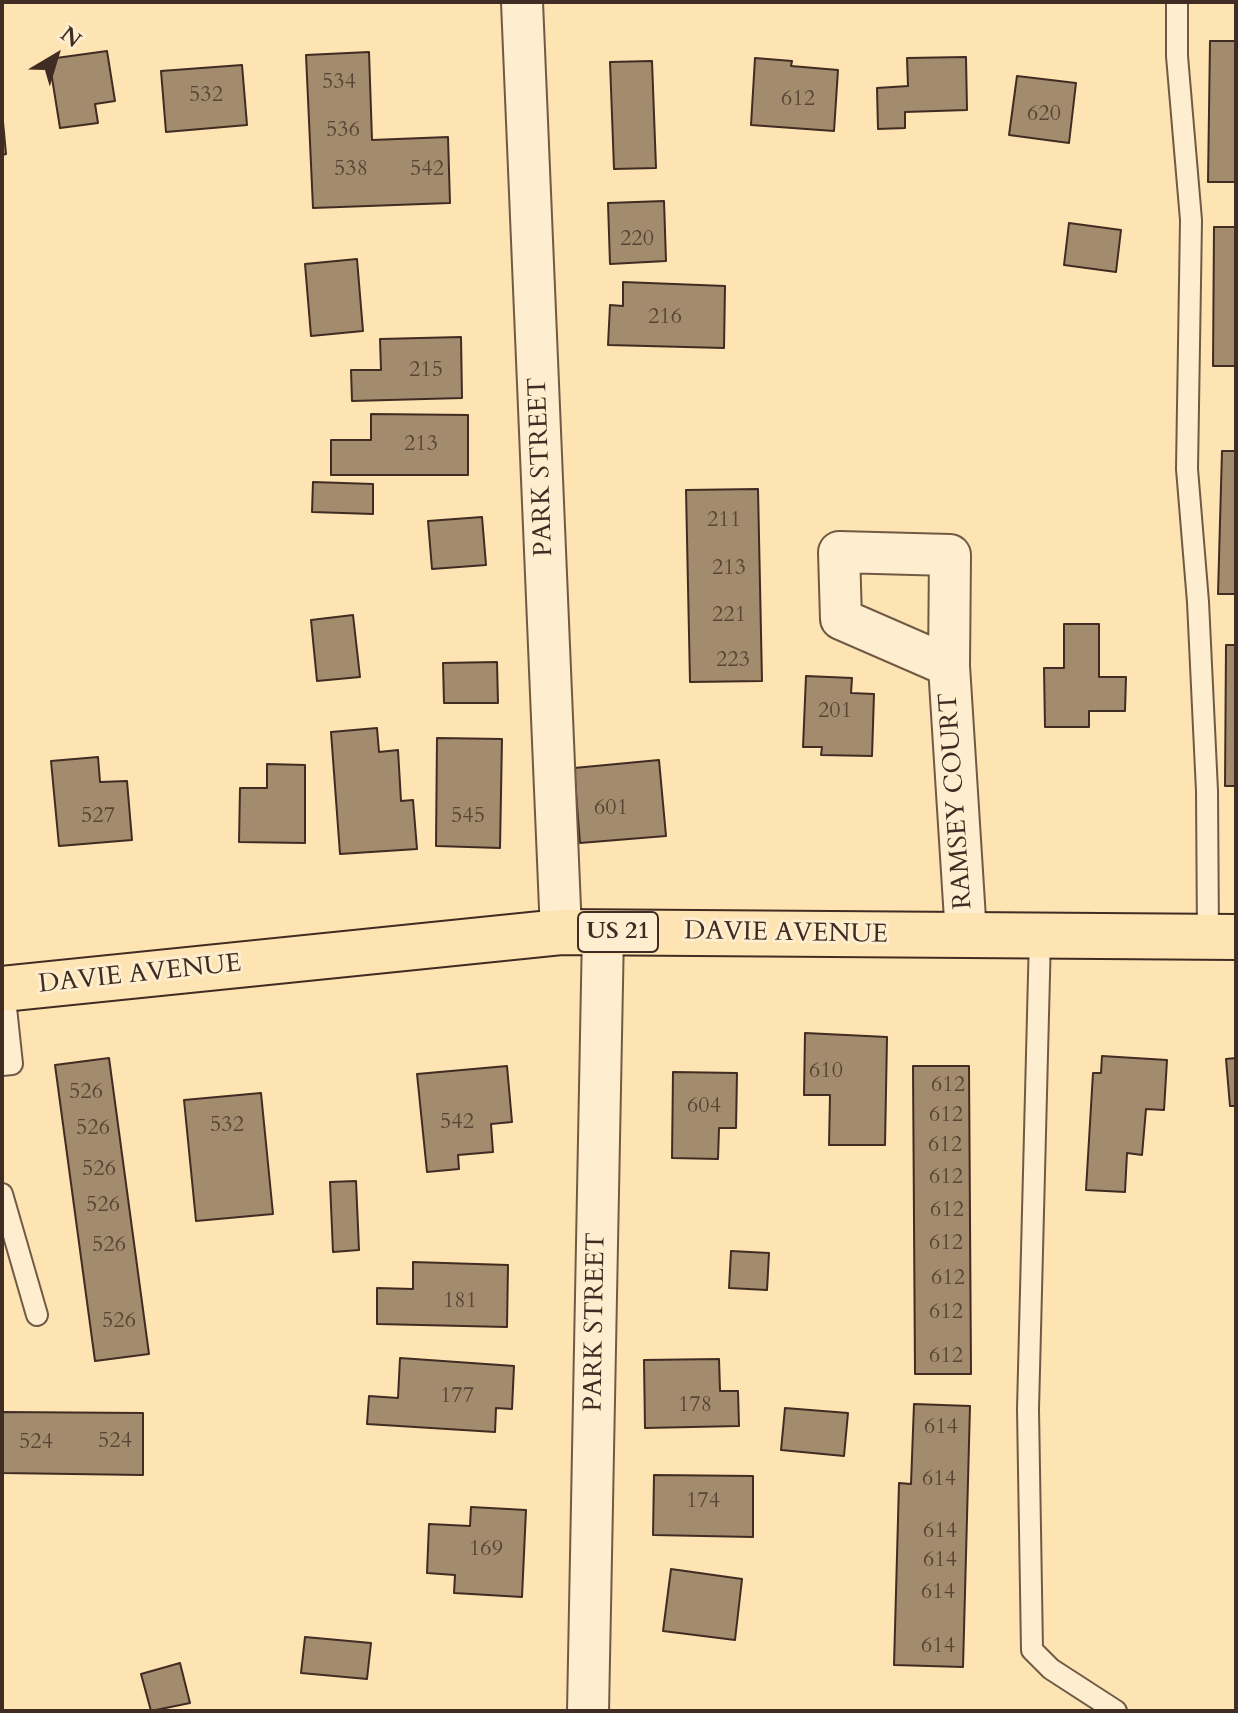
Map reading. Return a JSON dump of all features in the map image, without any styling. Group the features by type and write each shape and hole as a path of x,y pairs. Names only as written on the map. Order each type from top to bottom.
{"main road":[{"name":"DAVIE AVENUE","path":"3,989 582,932 1222,937"}],"street":[{"name":"PARK STREET","path":"522,2 582,932 588,1711"},
{"name":"RAMSEY COURT","path":"949,666 966,935"}],"lane":[{"path":"1177,2 1177,56 1191,220 1187,469 1199,618 1207,791 1222,937"},
{"path":"1040,936 1028,1409 1032,1650 1051,1669 1116,1711"},
{"path":"2,1065 12,1064 3,989"},
{"path":"2,1194 37,1315"}],"building":[{"path":"1210,41 1236,41 1236,182 1208,182"},
{"path":"107,51 115,101 95,104 98,123 60,128 49,59"},
{"path":"369,52 372,140 448,137 450,203 313,208 306,55"},
{"path":"966,57 967,110 905,112 905,128 878,129 877,88 908,86 907,58"},
{"path":"755,58 792,61 791,66 838,70 834,131 751,125"},
{"path":"652,61 656,168 614,169 610,62"},
{"path":"242,65 247,125 166,132 161,71"},
{"path":"1017,76 1076,83 1069,143 1009,135"},
{"path":"2,111 6,154 2,155"},
{"path":"664,201 666,261 610,264 608,203"},
{"path":"1069,223 1121,230 1116,272 1064,265"},
{"path":"1214,227 1236,227 1236,366 1213,366"},
{"path":"357,259 363,331 311,336 305,264"},
{"path":"623,282 725,286 724,348 608,345 610,305 623,306"},
{"path":"461,337 462,398 352,401 351,370 381,370 380,339"},
{"path":"371,414 468,415 468,475 331,475 331,440 371,440"},
{"path":"1222,451 1236,451 1236,594 1218,594"},
{"path":"313,482 373,484 373,514 312,512"},
{"path":"758,489 762,681 690,682 686,490"},
{"path":"482,517 486,565 432,569 428,521"},
{"path":"353,615 360,677 317,681 311,620"},
{"path":"1064,624 1099,624 1099,677 1126,677 1125,711 1089,711 1089,727 1045,727 1044,668 1064,668"},
{"path":"1226,645 1236,645 1236,786 1225,786"},
{"path":"497,662 498,703 444,703 443,663"},
{"path":"806,676 852,678 851,693 874,694 872,756 821,755 822,747 803,747"},
{"path":"377,728 379,752 398,750 401,801 413,800 417,849 340,854 331,732"},
{"path":"437,738 502,739 500,848 436,846"},
{"path":"98,757 100,782 127,781 132,840 59,846 51,761"},
{"path":"659,760 666,836 580,843 574,768"},
{"path":"267,764 305,765 305,843 239,842 240,788 267,788"},
{"path":"805,1033 887,1037 885,1145 829,1145 830,1095 804,1095"},
{"path":"1102,1056 1167,1060 1164,1110 1146,1109 1142,1155 1127,1153 1125,1192 1086,1190 1093,1073 1101,1073"},
{"path":"109,1058 149,1354 95,1361 55,1065"},
{"path":"1236,1058 1236,1106 1230,1106 1226,1059"},
{"path":"507,1066 512,1122 491,1124 493,1152 458,1155 459,1169 427,1172 417,1074"},
{"path":"913,1066 969,1066 971,1374 915,1374"},
{"path":"673,1072 737,1073 736,1128 719,1128 718,1159 672,1158"},
{"path":"261,1093 273,1214 196,1221 184,1100"},
{"path":"356,1181 359,1250 333,1252 330,1182"},
{"path":"731,1251 769,1253 767,1290 729,1288"},
{"path":"413,1262 508,1265 507,1327 377,1324 377,1288 413,1289"},
{"path":"400,1358 514,1366 512,1409 496,1408 495,1432 367,1424 369,1396 398,1398"},
{"path":"719,1359 720,1391 738,1391 739,1426 645,1428 644,1360"},
{"path":"914,1404 970,1406 963,1667 894,1665 899,1483 911,1484"},
{"path":"785,1408 848,1413 844,1456 781,1450"},
{"path":"2,1412 143,1413 143,1475 2,1473"},
{"path":"654,1475 753,1476 753,1537 653,1535"},
{"path":"471,1507 526,1510 522,1597 454,1593 455,1575 427,1573 429,1524 470,1526"},
{"path":"671,1569 742,1579 735,1640 663,1631"},
{"path":"305,1637 371,1643 367,1679 301,1673"},
{"path":"180,1663 190,1703 151,1711 141,1674"}]}
